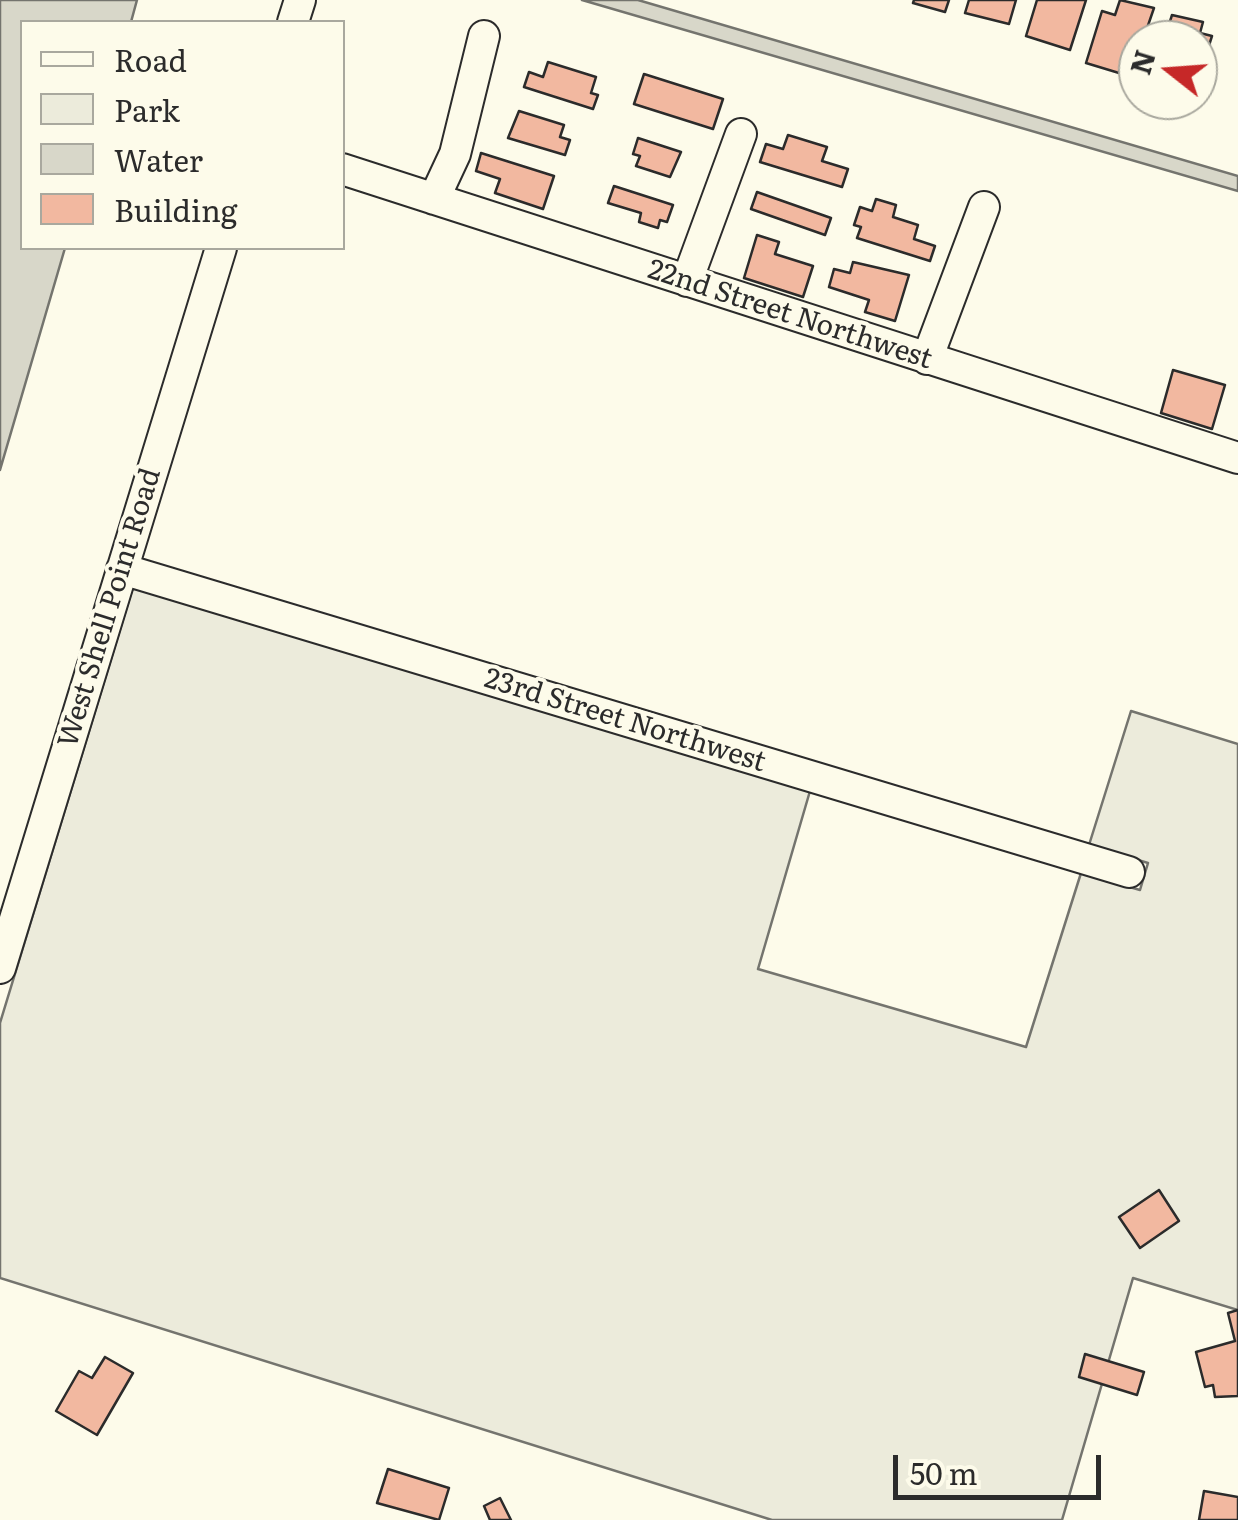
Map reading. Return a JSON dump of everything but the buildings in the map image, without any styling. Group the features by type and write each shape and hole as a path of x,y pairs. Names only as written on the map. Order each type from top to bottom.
{"street":[{"path":"434,198 455,154 484,36"},
{"path":"686,281 741,134"},
{"name":"22nd Street Northwest","path":"345,169 1238,458"},
{"path":"927,360 984,206"},
{"name":"West Shell Point Road","path":"0,968 220,250"},
{"name":"23rd Street Northwest","path":"122,569 1129,872"}],"green space":[{"path":"133,587 810,791 758,969 1026,1047 1081,873 1140,890 1148,863 1089,845 1131,711 1238,744 1238,1310 1133,1278 1062,1520 772,1520 0,1278 0,1023"}],"water":[{"path":"0,0 137,0 132,20 20,20 20,250 64,250 0,470"},
{"path":"582,0 638,0 1238,176 1238,191"}]}
